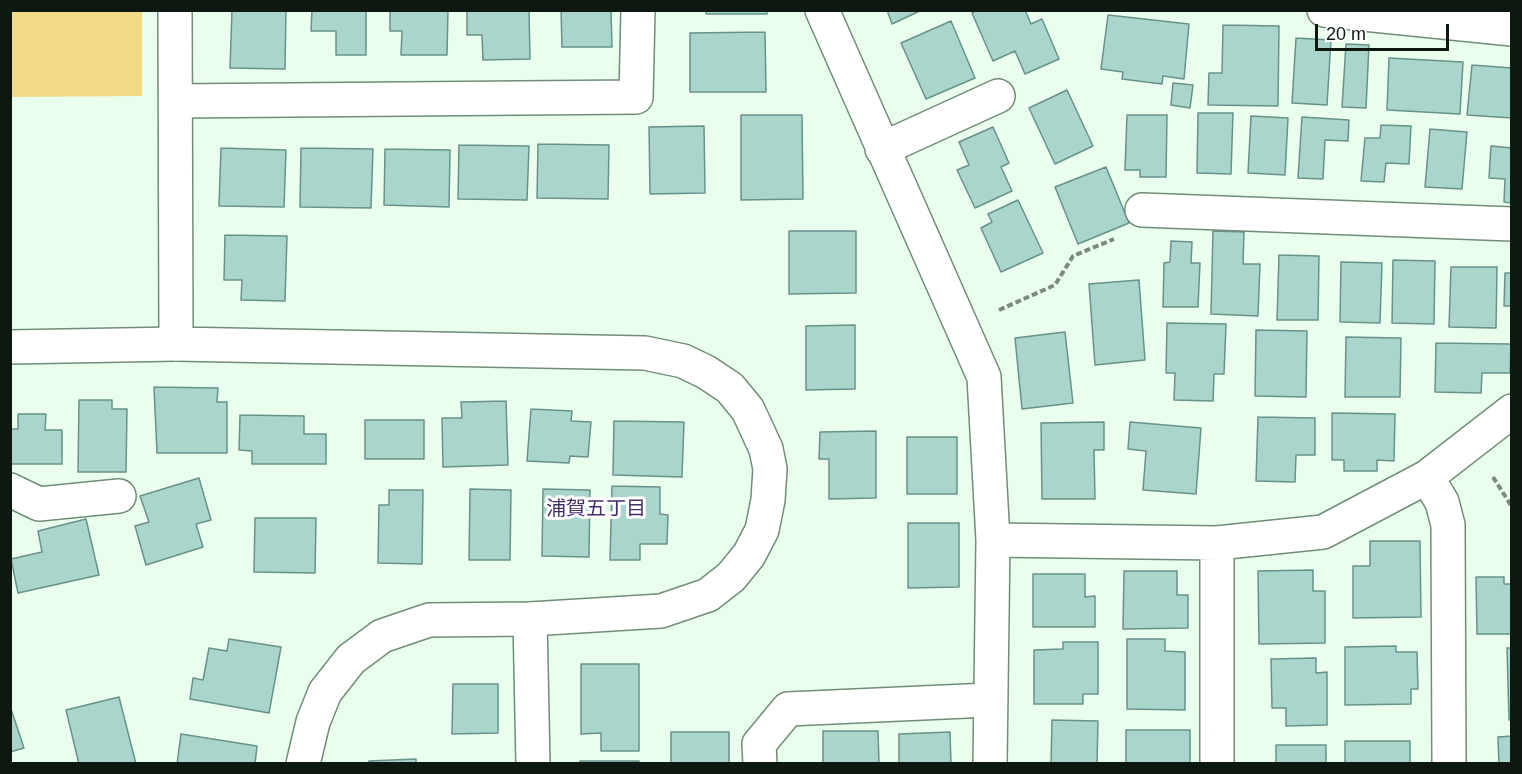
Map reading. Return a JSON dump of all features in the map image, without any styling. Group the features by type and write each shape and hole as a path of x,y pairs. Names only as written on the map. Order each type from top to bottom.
{"street":[{"path":"175,10 176,344"},
{"path":"176,101 636,97 638,10"},
{"path":"822,10 984,377 993,540 989,700 990,764"},
{"path":"1324,10 1512,29"},
{"path":"882,149 998,96"},
{"path":"1143,210 1512,224"},
{"path":"10,347 176,344 645,353 683,361 706,372 730,388 748,410 759,429 766,449 770,469 768,500 762,530 749,555 731,577 708,595 661,611 530,619 429,620 382,636 364,647 336,675 325,692 313,722 303,764"},
{"path":"993,540 1217,543 1323,532 1427,477 1512,411"},
{"path":"1427,477 1442,502 1448,525 1449,764"},
{"path":"10,490 39,504 119,496"},
{"path":"1217,543 1217,764"},
{"path":"530,619 533,764"},
{"path":"760,764 759,744 788,709 989,700"}],"path":[{"path":"963,326 1055,285 1073,256 1130,232 1143,210"}],"shaded area":[{"path":"10,11 142,11 142,96 11,97"}],"building":[{"path":"232,10 286,10 285,69 230,68"},
{"path":"312,10 366,10 366,55 336,55 336,31 311,31"},
{"path":"390,10 448,10 447,55 401,55 402,31 390,31"},
{"path":"467,10 529,10 530,59 483,60 482,35 467,35"},
{"path":"561,10 611,10 612,47 562,47"},
{"path":"706,10 767,10 767,14 706,14"},
{"path":"887,10 922,10 892,24"},
{"path":"977,10 1025,10 1031,24 1042,19 1059,59 1025,74 1015,51 993,61 972,13"},
{"path":"1108,15 1189,24 1184,79 1163,76 1162,84 1122,79 1123,72 1101,69"},
{"path":"951,21 975,78 926,99 901,43"},
{"path":"1223,25 1279,26 1278,106 1208,105 1209,73 1222,73"},
{"path":"765,32 766,92 690,92 690,33"},
{"path":"1296,38 1331,40 1327,105 1292,103"},
{"path":"1346,44 1369,45 1366,108 1342,107"},
{"path":"1389,58 1463,62 1460,114 1387,110"},
{"path":"1472,65 1512,68 1512,118 1467,115"},
{"path":"1173,83 1193,85 1190,108 1171,105"},
{"path":"1067,90 1093,146 1055,164 1029,108"},
{"path":"1198,113 1233,113 1231,174 1197,173"},
{"path":"741,115 802,115 803,199 741,200"},
{"path":"1127,115 1167,115 1166,177 1140,177 1140,170 1125,170"},
{"path":"1251,116 1288,118 1285,175 1248,173"},
{"path":"1302,117 1349,120 1348,141 1325,140 1323,179 1298,178"},
{"path":"1381,125 1411,126 1409,164 1386,163 1384,182 1361,181 1365,138 1380,138"},
{"path":"704,126 705,193 650,194 649,127"},
{"path":"993,127 1009,163 1001,167 1012,191 975,208 957,170 969,165 959,142"},
{"path":"1430,129 1467,132 1462,189 1425,187"},
{"path":"538,144 609,145 608,199 537,198"},
{"path":"459,145 529,146 527,200 458,199"},
{"path":"1491,146 1512,148 1512,203 1504,202 1505,179 1489,178"},
{"path":"221,148 286,150 284,207 219,206"},
{"path":"301,148 373,149 371,208 300,207"},
{"path":"385,149 450,150 449,207 384,205"},
{"path":"1106,167 1129,223 1078,244 1055,187"},
{"path":"1018,200 1043,253 1001,272 981,228 992,222 988,214"},
{"path":"789,231 856,231 856,293 789,294"},
{"path":"1213,231 1244,232 1243,264 1260,264 1258,316 1211,314"},
{"path":"225,235 287,236 285,301 241,300 242,280 224,280"},
{"path":"1171,241 1192,242 1191,263 1200,263 1198,307 1163,307 1164,263 1170,262"},
{"path":"1279,255 1319,256 1318,320 1277,320"},
{"path":"1393,260 1435,261 1434,324 1392,323"},
{"path":"1341,262 1382,263 1380,323 1340,322"},
{"path":"1451,267 1497,267 1496,328 1449,327"},
{"path":"1505,273 1512,273 1512,306 1504,306"},
{"path":"1139,280 1145,360 1095,365 1089,284"},
{"path":"1167,323 1226,324 1224,374 1214,374 1213,401 1174,400 1175,373 1166,373"},
{"path":"855,325 855,389 806,390 806,326"},
{"path":"1256,330 1307,331 1306,397 1255,396"},
{"path":"1065,332 1073,403 1022,409 1015,338"},
{"path":"1346,337 1401,338 1400,397 1345,397"},
{"path":"1436,343 1511,344 1510,373 1482,373 1481,393 1435,392"},
{"path":"154,387 218,388 217,402 227,402 227,453 157,453"},
{"path":"79,400 112,400 112,409 127,409 126,472 78,472"},
{"path":"506,401 508,465 443,467 442,418 462,418 461,402"},
{"path":"531,409 572,411 571,421 591,422 588,457 570,456 569,463 527,461"},
{"path":"1332,413 1395,414 1394,461 1377,460 1377,471 1344,471 1344,460 1332,460"},
{"path":"18,414 46,414 45,430 62,430 62,464 10,464 10,429 18,429"},
{"path":"240,415 304,416 304,434 326,434 326,464 252,464 252,451 239,450"},
{"path":"1258,417 1315,418 1315,455 1296,455 1295,482 1256,481"},
{"path":"365,420 424,420 424,459 365,459"},
{"path":"614,421 684,422 682,477 613,475"},
{"path":"1104,422 1104,450 1094,450 1095,499 1042,499 1041,423"},
{"path":"1130,422 1201,428 1196,494 1143,490 1146,451 1128,449"},
{"path":"876,431 876,498 829,499 829,459 819,459 820,432"},
{"path":"907,437 957,437 957,494 907,494"},
{"path":"199,478 211,520 196,524 203,547 146,565 135,526 149,522 140,496"},
{"path":"612,486 660,487 660,514 668,515 667,544 640,544 640,560 610,560"},
{"path":"470,489 511,490 510,560 469,560"},
{"path":"543,489 590,490 589,557 542,556"},
{"path":"389,490 423,490 422,564 378,563 379,505 389,505"},
{"path":"255,518 316,518 315,573 254,572"},
{"path":"86,519 99,575 18,593 11,559 42,552 38,531"},
{"path":"908,523 959,523 959,587 908,588"},
{"path":"1370,541 1420,541 1421,617 1353,618 1353,566 1370,566"},
{"path":"1313,570 1313,591 1325,591 1325,643 1259,644 1258,571"},
{"path":"1124,571 1177,571 1177,595 1188,595 1188,628 1123,629"},
{"path":"1033,574 1085,574 1085,597 1095,596 1095,627 1033,627"},
{"path":"1476,577 1504,577 1504,584 1512,584 1512,634 1477,634"},
{"path":"229,639 281,647 269,713 190,699 193,678 203,680 209,648 227,651"},
{"path":"1127,639 1165,639 1165,651 1185,652 1185,710 1127,709"},
{"path":"1063,642 1098,642 1098,694 1083,694 1083,704 1034,704 1034,650 1063,649"},
{"path":"1396,646 1396,652 1417,652 1418,689 1411,689 1411,704 1345,705 1345,647"},
{"path":"1507,648 1512,648 1512,720 1509,720"},
{"path":"1316,658 1316,673 1327,672 1327,725 1286,726 1286,708 1272,708 1271,659"},
{"path":"581,664 639,664 639,751 601,751 601,733 581,734"},
{"path":"453,684 498,684 498,733 452,734"},
{"path":"119,697 136,764 79,764 66,710"},
{"path":"10,706 24,748 10,752"},
{"path":"1052,720 1098,721 1097,764 1051,764"},
{"path":"1126,730 1190,730 1190,764 1126,764"},
{"path":"823,731 878,731 879,764 823,764"},
{"path":"671,732 729,732 729,764 671,764"},
{"path":"950,732 951,764 899,764 899,734"},
{"path":"181,734 257,746 255,764 177,764"},
{"path":"1512,736 1512,764 1499,764 1498,737"},
{"path":"1345,741 1410,741 1410,764 1345,764"},
{"path":"1276,745 1326,745 1326,764 1276,764"},
{"path":"416,759 416,764 369,764 369,761"},
{"path":"580,761 639,761 639,764 580,764"}],"district":[{"name":"浦賀五丁目","path":"596,509"}]}
